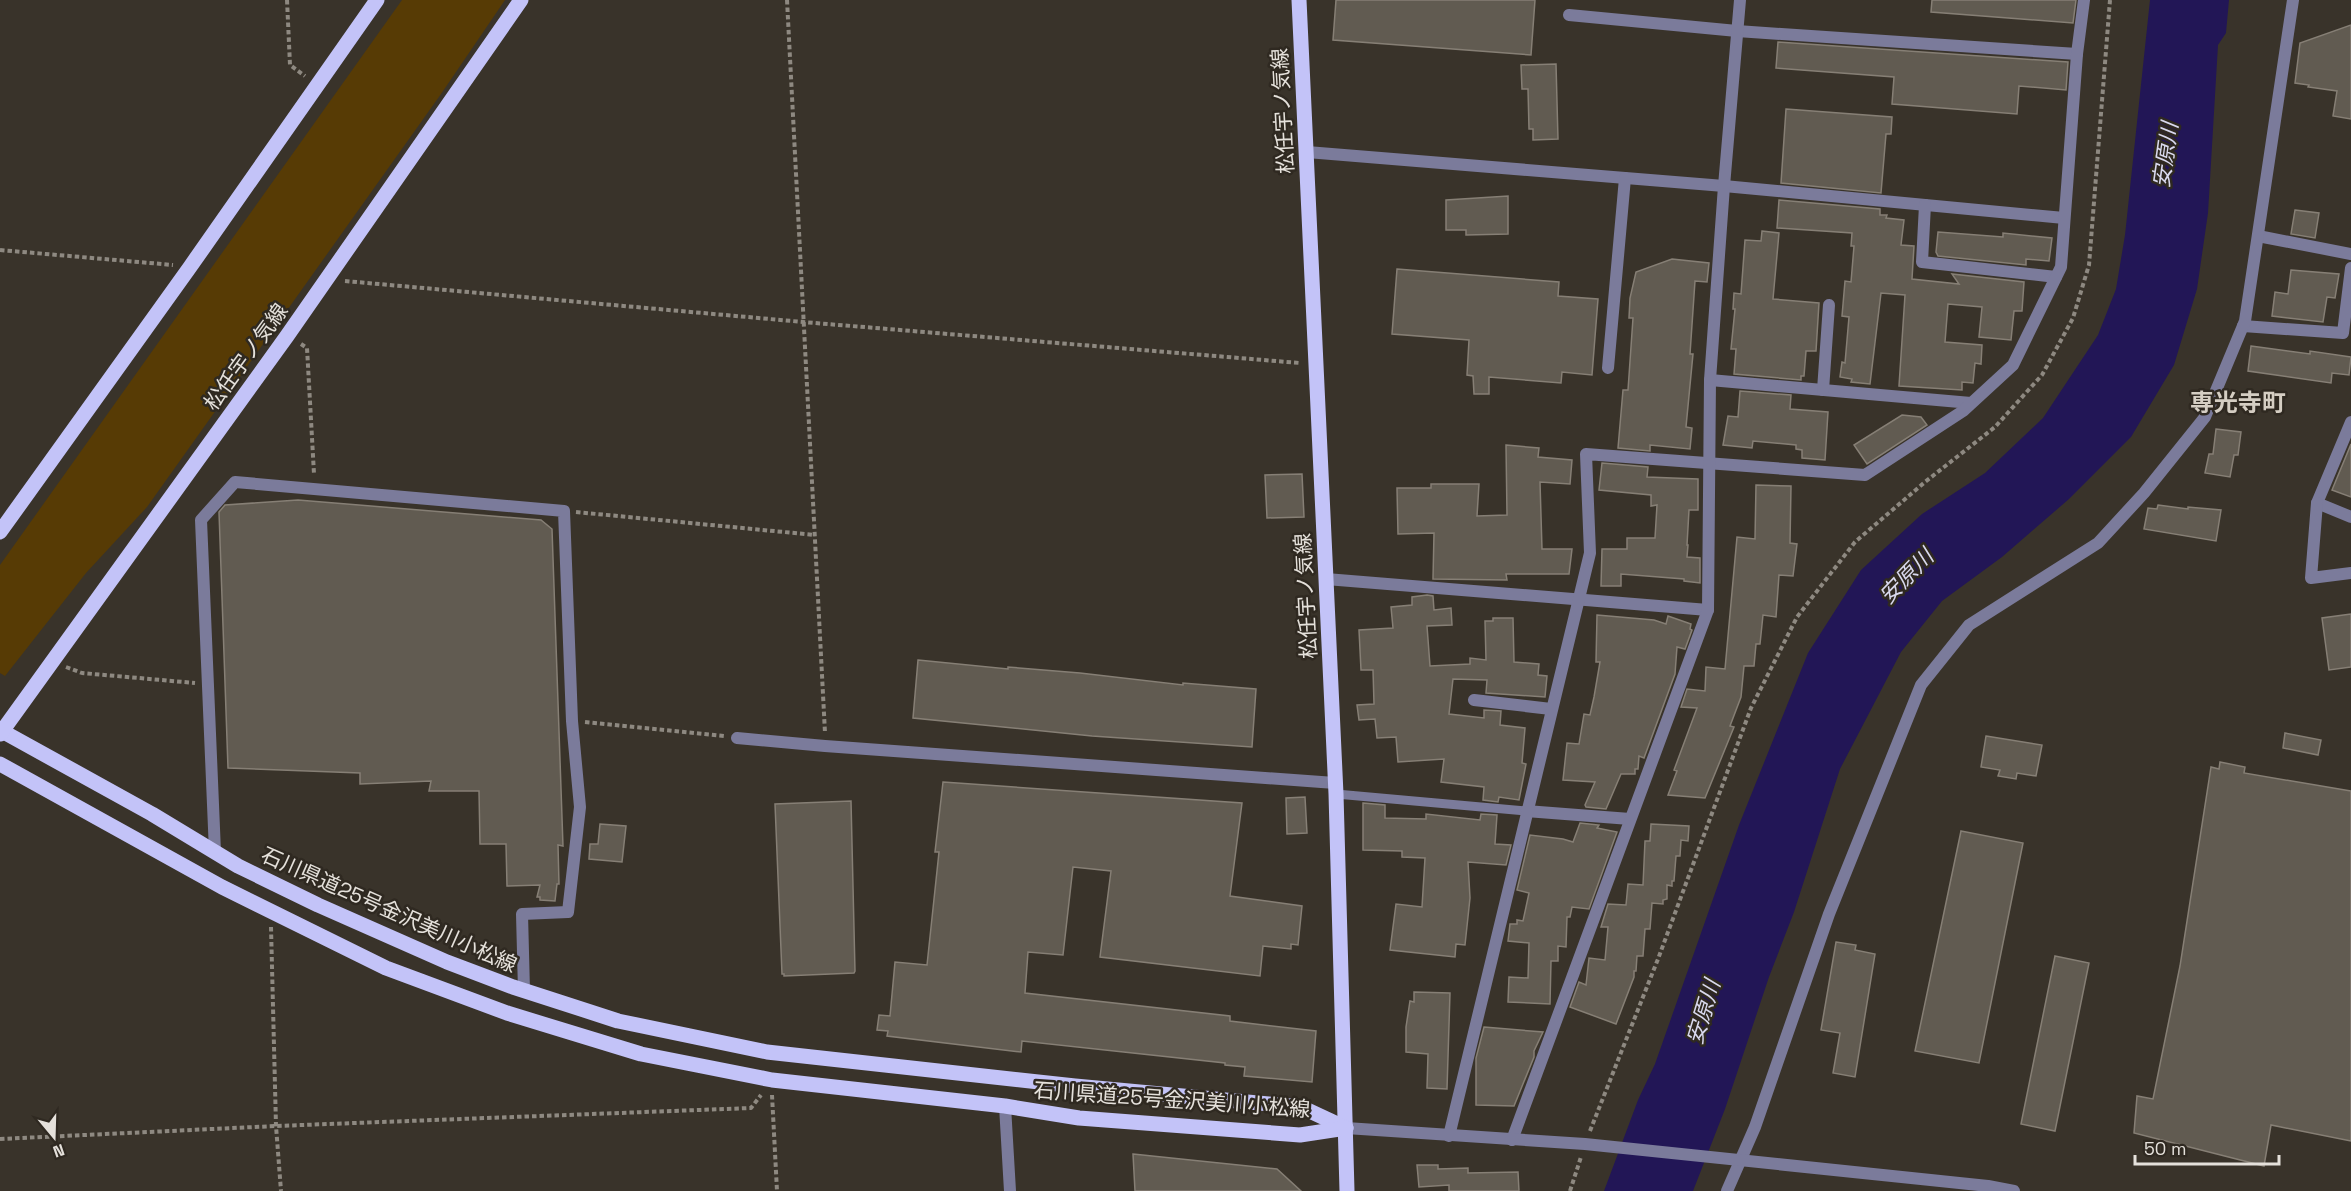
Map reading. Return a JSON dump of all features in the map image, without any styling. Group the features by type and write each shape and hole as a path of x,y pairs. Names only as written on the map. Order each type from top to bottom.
{"main road":[{"path":"0,532 190,267 377,0"},
{"name":"松任宇ノ気線","path":"0,732 287,336 521,0"},
{"name":"松任宇ノ気線","path":"1299,0 1335,788 1347,1191"},
{"name":"石川県道25号金沢美川小松線","path":"0,732 152,814 238,866 329,910 447,962 524,991 618,1020 767,1052 1075,1086 1300,1107 1346,1128"},
{"name":"石川県道25号金沢美川小松線","path":"0,764 222,887 386,968 507,1013 641,1053 771,1080 1005,1106 1079,1118 1300,1135 1346,1128"}],"street":[{"path":"1512,1140 1708,610 1710,380 1740,0"},
{"path":"1449,1136 1590,552 1586,454 1865,475 1971,404 2013,364 2061,267 2077,54 2084,0"},
{"path":"1727,1191 1738,1161 1755,1127 1829,914 1921,685 1969,625 2098,543 2144,493 2205,417 2243,326 2294,0"},
{"path":"1569,15 1737,31 2077,54"},
{"path":"1307,152 1724,186 2064,218"},
{"path":"1608,368 1624,178"},
{"path":"1925,205 1922,262 2056,277"},
{"path":"2258,236 2351,254"},
{"path":"2243,326 2343,333 2351,268"},
{"path":"1823,390 1829,305"},
{"path":"1710,380 1971,404"},
{"path":"2351,422 2317,503 2311,578 2351,573"},
{"path":"215,852 201,520 235,482 564,511 572,721 580,807 568,912 522,914 524,991"},
{"path":"2317,503 2351,517"},
{"path":"1326,579 1708,610"},
{"path":"1474,700 1551,709"},
{"path":"737,738 1335,788"},
{"path":"1526,811 1630,819"},
{"path":"1005,1106 1010,1191"},
{"path":"1346,1128 1585,1144 1988,1186 2014,1191"}],"lane":[{"path":"1335,788 1526,811"}],"path":[{"path":"287,0 290,65 316,85"},
{"path":"787,0 825,746"},
{"path":"1570,1191 1585,1144 1658,959 1751,708 1797,617 1855,542 1925,482 1995,427 2042,375 2073,318 2089,265 2110,0"},
{"path":"0,250 190,267"},
{"path":"326,279 803,322 1316,364"},
{"path":"287,336 307,348 315,488"},
{"path":"564,511 814,535"},
{"path":"52,662 82,673 208,684"},
{"path":"572,721 737,738"},
{"path":"271,912 276,1126 280,1191"},
{"path":"0,1139 751,1108 771,1080"},
{"path":"771,1080 777,1191"}],"shaded area":[{"path":"402,0 505,0 441,94 147,507 86,573 5,676 0,673 0,565"}],"water":[{"name":"安原川","path":"2150,0 2229,0 2226,33 2218,45 2208,213 2197,289 2174,365 2131,437 2069,499 2002,557 1942,601 1901,652 1840,769 1794,912 1769,977 1725,1109 1693,1191 1604,1191 1638,1100 1655,1064 1739,825 1808,653 1861,570 1922,514 1985,473 2043,418 2098,335 2116,289 2125,235"}],"building":[{"path":"1336,0 1535,0 1531,55 1333,40"},
{"path":"1932,0 2076,0 2073,23 1931,12"},
{"path":"2351,25 2351,119 2333,116 2337,91 2295,83 2300,43"},
{"path":"1778,42 2068,62 2066,90 2019,86 2017,114 1892,104 1894,77 1776,68"},
{"path":"1556,64 1558,139 1533,140 1533,129 1529,129 1528,89 1522,89 1521,65"},
{"path":"1786,109 1892,117 1891,134 1886,134 1881,193 1781,183"},
{"path":"1508,196 1508,234 1466,235 1466,230 1446,230 1446,200"},
{"path":"1779,200 1880,209 1880,215 1887,215 1886,218 1904,220 1901,245 1914,246 1912,279 1959,284 1952,274 2024,282 2022,311 2014,311 2011,340 1979,337 1982,307 1948,304 1945,342 1982,345 1981,364 1975,363 1973,383 1962,382 1962,390 1899,386 1905,295 1881,293 1870,384 1851,382 1852,379 1840,377 1842,362 1845,363 1849,317 1842,316 1845,281 1851,282 1854,246 1851,246 1852,233 1777,228"},
{"path":"2295,210 2319,213 2315,238 2291,234"},
{"path":"1762,231 1779,233 1773,299 1819,303 1816,351 1806,351 1804,376 1801,376 1801,380 1734,374 1736,349 1731,349 1735,309 1733,309 1734,293 1741,294 1745,240 1761,241"},
{"path":"1938,232 2003,237 2003,233 2052,238 2049,261 2026,259 2026,265 1938,256 1936,252"},
{"path":"1672,259 1709,263 1707,282 1695,281 1690,354 1693,354 1686,427 1692,428 1690,449 1650,445 1650,451 1618,448 1623,390 1628,390 1633,318 1629,318 1630,298 1636,272"},
{"path":"1397,269 1559,282 1558,296 1598,299 1592,375 1562,372 1561,383 1489,377 1489,394 1474,394 1473,376 1467,375 1469,340 1392,334"},
{"path":"2291,270 2339,274 2335,298 2327,297 2323,322 2272,316 2275,292 2288,294"},
{"path":"2251,346 2351,357 2349,375 2332,373 2331,383 2248,371"},
{"path":"1740,391 1791,395 1790,409 1828,412 1825,460 1802,458 1802,450 1796,449 1796,445 1753,441 1752,448 1723,445 1728,416 1738,417"},
{"path":"1902,415 1921,417 1927,425 1867,464 1854,445"},
{"path":"2216,429 2241,432 2238,455 2234,455 2230,477 2205,473 2209,454 2213,454"},
{"path":"2351,444 2351,497 2332,490"},
{"path":"1506,445 1539,448 1538,457 1572,460 1570,484 1540,482 1542,549 1572,549 1569,574 1506,574 1507,580 1433,579 1434,533 1398,534 1397,488 1431,488 1431,484 1479,484 1477,516 1507,515"},
{"path":"1602,463 1648,467 1647,477 1698,479 1698,510 1689,510 1687,557 1700,558 1700,583 1684,581 1684,579 1621,574 1621,586 1601,586 1602,549 1627,549 1627,538 1655,538 1657,505 1651,506 1651,495 1599,490"},
{"path":"1302,474 1304,517 1267,518 1265,475"},
{"path":"1756,485 1791,486 1790,543 1797,544 1793,576 1779,575 1776,617 1763,615 1760,644 1756,644 1754,666 1744,666 1741,697 1730,726 1734,727 1705,798 1668,795 1677,771 1674,770 1697,708 1681,707 1687,689 1705,691 1706,667 1725,669 1737,537 1755,539"},
{"path":"298,500 541,520 552,529 563,846 558,845 559,884 557,884 555,901 540,900 540,897 537,897 540,885 507,886 506,844 480,844 479,791 429,791 431,781 360,784 360,773 228,768 219,512 225,505"},
{"path":"2158,505 2221,510 2216,541 2144,529 2148,508 2157,509"},
{"path":"1433,596 1434,610 1451,608 1452,625 1427,626 1430,666 1470,664 1470,658 1486,660 1485,621 1493,621 1493,618 1513,618 1514,662 1539,664 1538,675 1547,676 1545,697 1486,693 1487,680 1453,679 1449,714 1484,718 1484,710 1501,711 1500,725 1525,728 1522,763 1526,764 1519,800 1499,797 1498,802 1483,800 1484,787 1441,782 1444,759 1398,762 1396,737 1377,738 1375,719 1359,720 1357,705 1374,704 1373,670 1361,670 1359,630 1393,628 1391,607 1412,605 1412,597"},
{"path":"2351,614 2351,667 2329,670 2322,618"},
{"path":"1597,615 1654,620 1666,624 1668,616 1691,624 1690,629 1692,630 1685,649 1677,647 1675,674 1644,758 1639,756 1638,769 1635,769 1635,774 1621,774 1606,809 1585,805 1595,782 1563,780 1567,743 1579,744 1584,714 1590,715 1594,697 1600,662 1596,662"},
{"path":"918,660 1080,673 1183,685 1183,683 1256,689 1252,747 1092,736 913,718"},
{"path":"2285,733 2321,740 2318,755 2283,748"},
{"path":"1986,736 2042,745 2036,776 2017,773 2016,779 1998,776 2000,770 1981,767"},
{"path":"2220,762 2245,767 2244,773 2351,791 2351,1141 2271,1125 2264,1166 2134,1133 2137,1096 2153,1099 2180,966 2211,767 2219,769"},
{"path":"943,782 1242,803 1230,896 1302,906 1298,945 1291,944 1291,949 1263,946 1260,976 1100,957 1111,871 1073,867 1063,955 1028,952 1025,993 1230,1016 1230,1021 1316,1031 1312,1082 1244,1076 1245,1067 1225,1065 1225,1063 1022,1041 1021,1052 887,1036 888,1031 877,1030 879,1015 890,1016 895,962 927,965 939,852 935,852"},
{"path":"1305,797 1307,833 1287,834 1286,798"},
{"path":"851,801 855,971 854,973 784,976 782,974 775,804"},
{"path":"1363,803 1385,805 1385,818 1426,819 1426,814 1480,820 1481,814 1497,815 1495,844 1511,845 1506,865 1468,862 1470,898 1465,945 1456,944 1455,957 1390,950 1396,904 1422,907 1425,858 1402,857 1402,851 1363,850"},
{"path":"1580,823 1599,825 1597,828 1617,832 1589,909 1572,907 1570,917 1567,917 1566,947 1558,946 1558,961 1551,961 1550,1004 1508,1002 1509,977 1528,978 1529,943 1508,941 1510,924 1517,924 1517,920 1523,921 1529,893 1517,890 1530,835 1573,842"},
{"path":"600,824 626,826 622,862 589,859 590,844 598,844"},
{"path":"1651,824 1689,826 1688,841 1681,840 1680,856 1676,856 1674,881 1672,881 1672,886 1667,885 1667,899 1663,900 1663,904 1652,903 1650,929 1645,929 1643,956 1637,956 1636,971 1634,971 1634,977 1616,1024 1570,1007 1579,982 1586,985 1589,958 1605,960 1608,927 1601,927 1608,904 1626,905 1628,884 1643,885 1645,841 1650,841"},
{"path":"1961,831 2023,843 1979,1063 1915,1051"},
{"path":"1836,942 1856,945 1855,950 1875,954 1855,1077 1833,1073 1840,1033 1821,1030"},
{"path":"2055,956 2089,963 2055,1131 2021,1124"},
{"path":"1414,992 1450,993 1447,1089 1427,1088 1428,1054 1406,1052 1406,1027 1410,1001 1414,1002"},
{"path":"1484,1027 1543,1032 1514,1106 1476,1105 1476,1058"},
{"path":"1133,1154 1277,1169 1301,1191 1135,1191"},
{"path":"1417,1165 1438,1165 1438,1169 1468,1168 1468,1173 1518,1172 1519,1191 1449,1191 1449,1185 1419,1187"}],"district":[{"name":"専光寺町","path":"2238,403"}]}
